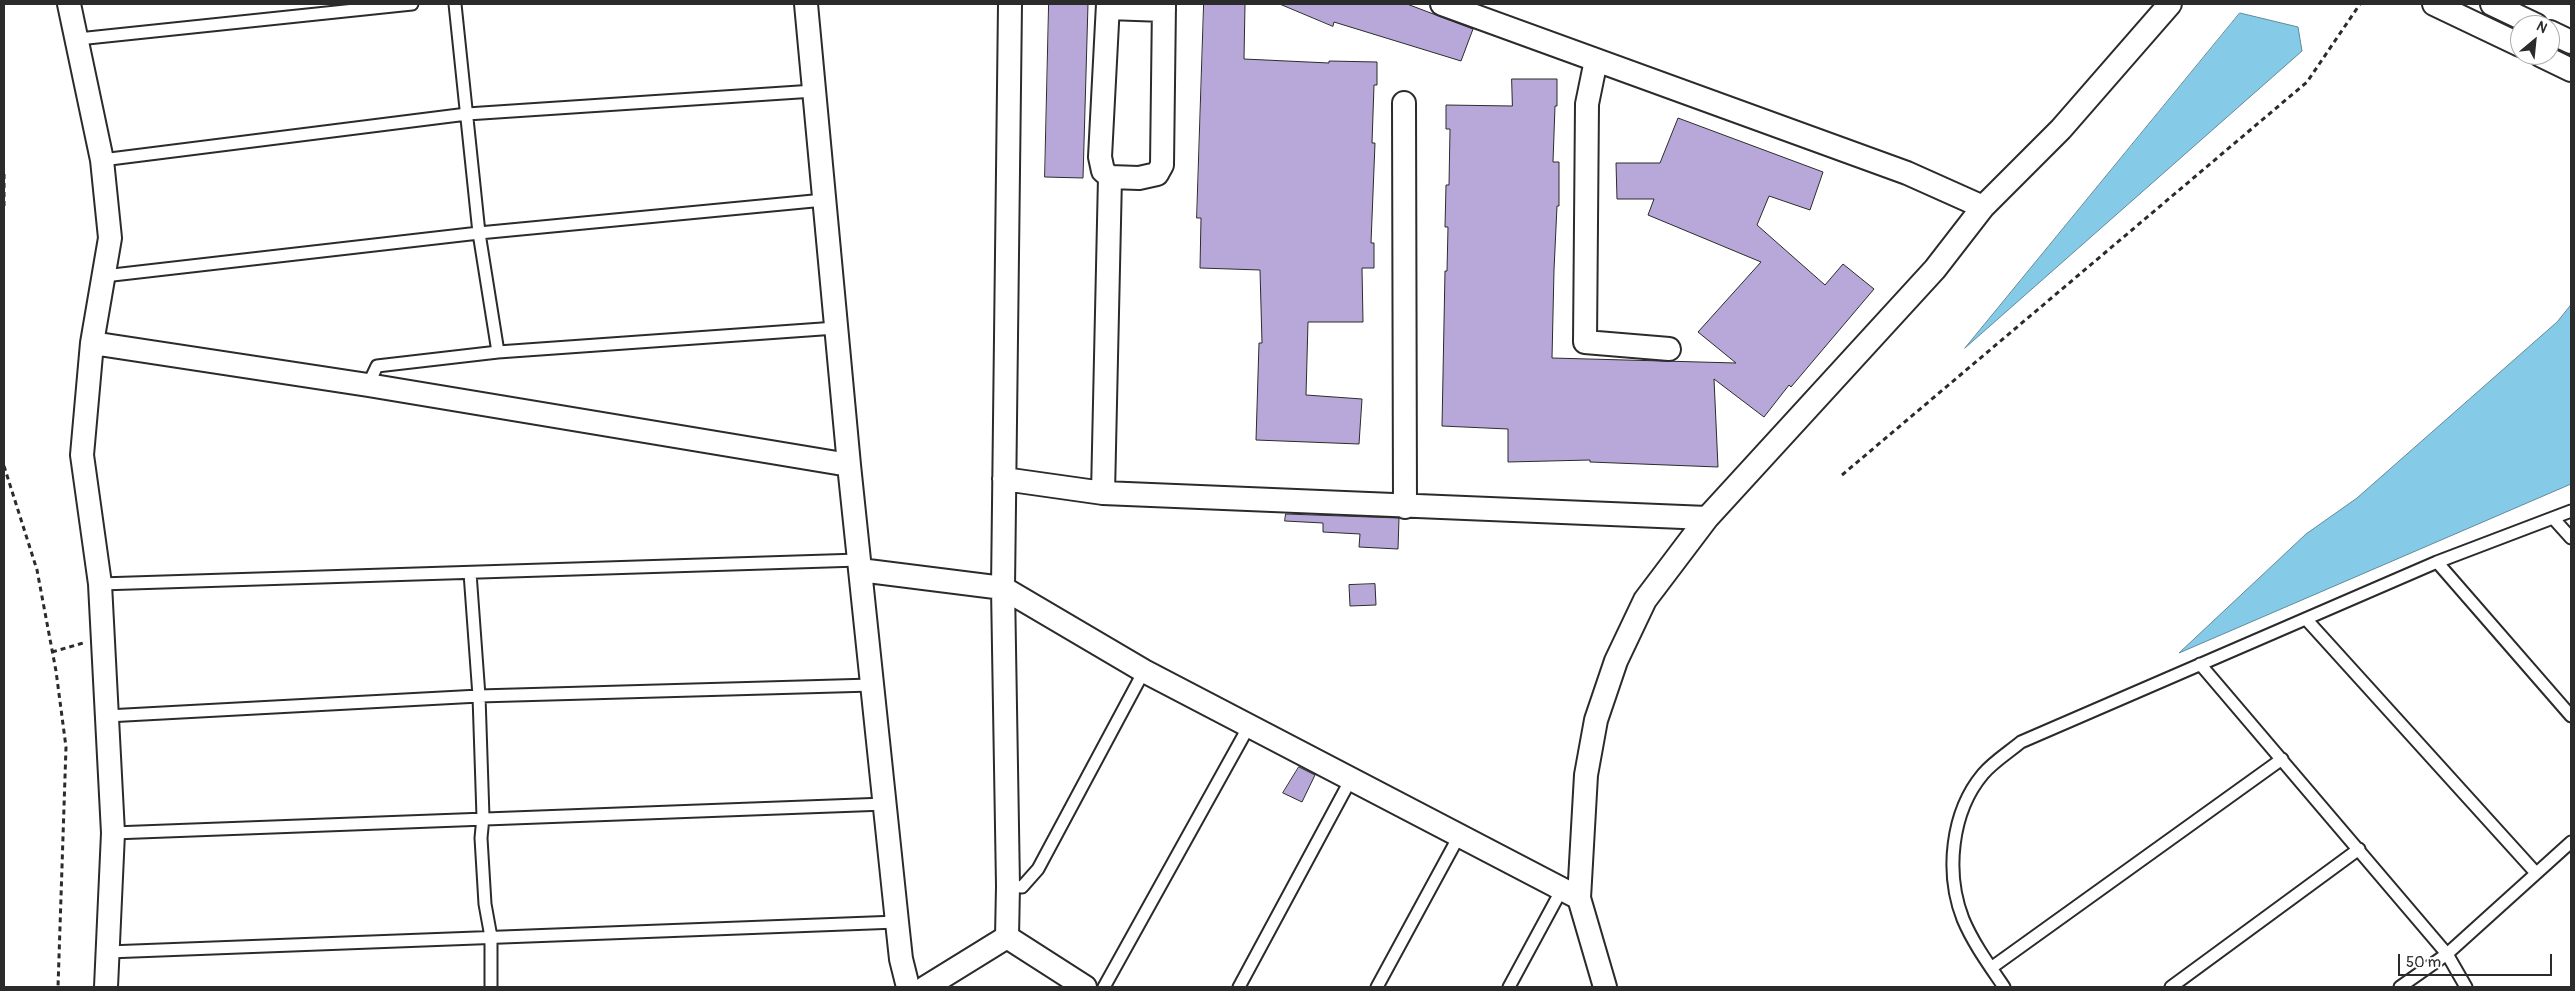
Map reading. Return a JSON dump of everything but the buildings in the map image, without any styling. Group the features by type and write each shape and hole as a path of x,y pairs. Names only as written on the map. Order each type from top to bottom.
{"street":[{"path":"69,4 78,39 102,160 110,238 92,343 82,455 100,584 113,833 106,987"},
{"path":"806,4 859,565 897,922 908,987"},
{"path":"1007,937 1008,886 1003,588 1010,4"},
{"path":"1442,4 1907,173 1983,207"},
{"path":"1605,987 1570,894 1586,776 1596,720 1616,661 1645,600 1708,518 1936,269 1983,207 2061,129 2170,4"},
{"path":"2434,4 2510,40"},
{"path":"2492,4 2515,15"},
{"path":"1108,6 1164,7 1162,165 1157,174 1139,178 1110,177 1103,170 1100,156 1108,6"},
{"path":"1596,60 1587,104 1585,342 1669,349"},
{"path":"1404,103 1405,507"},
{"path":"1103,493 1110,177"},
{"path":"92,343 368,385 849,464"},
{"path":"1004,480 1103,493 1405,507 1708,518"},
{"path":"859,565 1003,588 1144,671 1570,894"},
{"path":"926,987 1007,937"},
{"path":"1007,937 1085,987"}],"lane":[{"path":"78,39 412,4"},
{"path":"455,4 479,233 498,352"},
{"path":"102,160 467,114 814,91"},
{"path":"104,276 479,233 824,200"},
{"path":"368,385 376,366 498,352 836,328"},
{"path":"2004,987 1971,937 1962,917 1953,874 1956,831 1971,791 1983,773 2021,742 2438,562 2571,511"},
{"path":"2553,518 2571,538"},
{"path":"2438,562 2571,716"},
{"path":"100,584 470,573 859,565"},
{"path":"470,573 479,696 484,818 481,838 485,904 491,937 490,987"},
{"path":"2306,618 2536,873"},
{"path":"2200,664 2446,954 2466,987"},
{"path":"1008,886 1022,887 1038,869 1144,671"},
{"path":"107,716 479,696 872,685"},
{"path":"1104,987 1249,726"},
{"path":"1991,968 2282,759"},
{"path":"1239,987 1351,779"},
{"path":"113,833 885,804"},
{"path":"1378,987 1459,836"},
{"path":"2400,987 2446,954 2571,842"},
{"path":"2171,987 2358,849"},
{"path":"1509,987 1570,894"},
{"path":"108,952 897,922"}],"path":[{"path":"1842,475 2307,82 2360,4"},
{"path":"4,174 4,209"},
{"path":"4,466 37,570 66,746 58,987"},
{"path":"52,652 102,638"}],"water":[{"path":"2240,13 2298,27 2302,51 1965,348"},
{"path":"2571,305 2571,484 2179,653 2306,534 2357,498 2557,322"}]}
